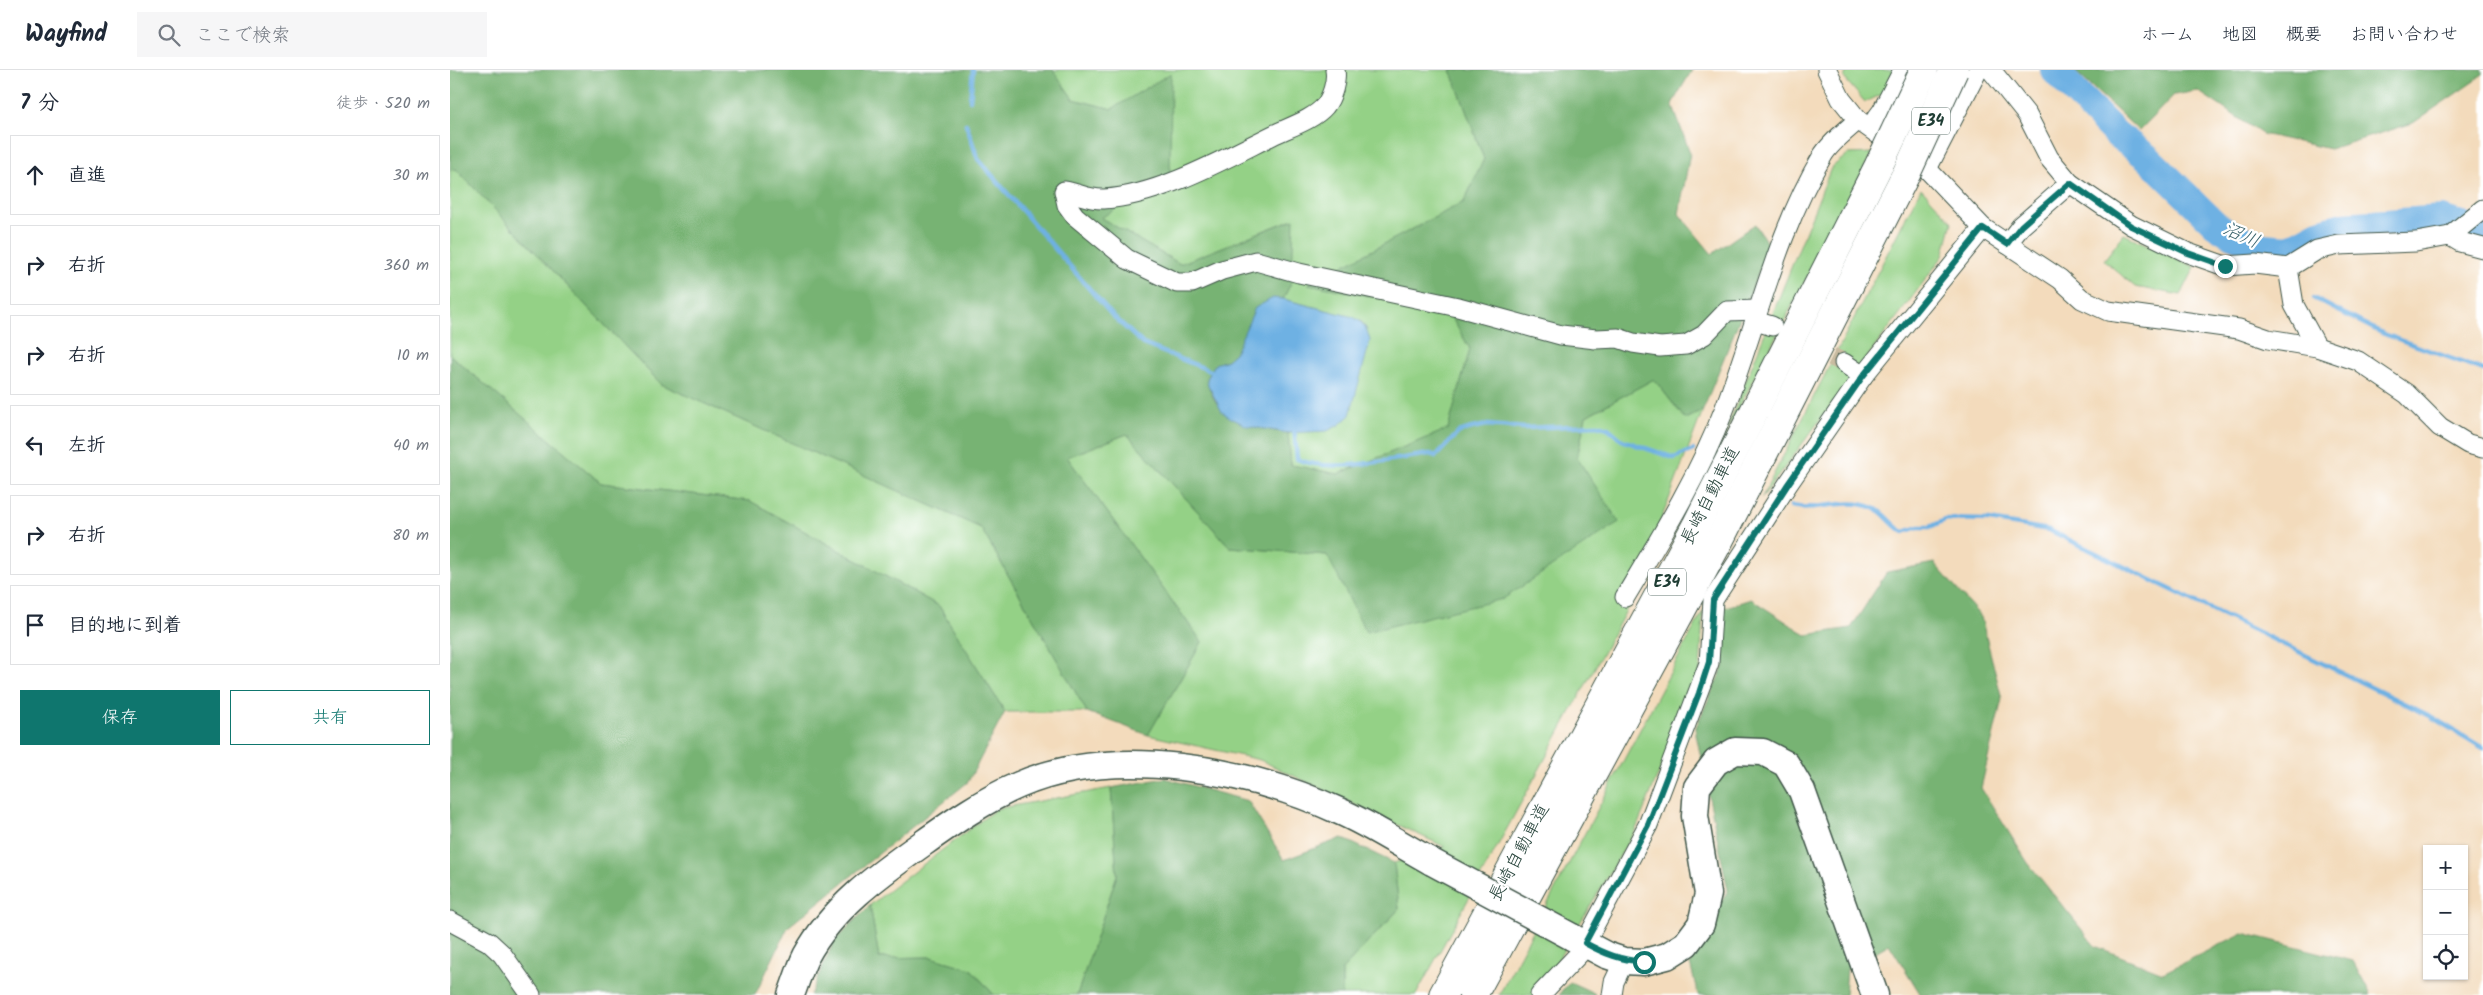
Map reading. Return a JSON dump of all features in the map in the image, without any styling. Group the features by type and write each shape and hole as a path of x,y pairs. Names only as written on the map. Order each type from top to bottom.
{"highway":[{"name":"長崎自動車道","path":"1443,995 1696,526 1880,163 1924,70"},
{"name":"長崎自動車道","path":"1473,995 1917,170 1954,70"}],"street":[{"path":"1336,70 1332,93 1324,107 1306,119 1186,176 1141,192 1106,199 1091,199 1064,191 1067,205 1075,216 1127,259 1177,283 1192,283 1222,270 1256,261 1299,273 1458,307 1561,336 1596,339 1618,338 1633,344 1660,347 1686,344 1704,335 1727,312 1761,319"},
{"path":"1827,70 1841,99 1864,124 1983,228 2060,279 2082,299 2108,311 2239,329 2268,339 2317,347 2371,368 2407,394 2440,427 2468,444 2483,448"},
{"path":"1625,597 1708,447 1761,319 1796,211 1824,154 1882,112 1903,70"},
{"path":"1917,170 1978,70"},
{"path":"1991,70 2028,115 2049,158 2070,183 2131,226 2188,253 2225,266 2255,264 2288,268 2317,250 2339,245 2416,242 2450,236 2480,211"},
{"path":"2007,244 2021,226 2070,183"},
{"path":"1540,995 1578,954 1579,940 1648,825 1709,662 1713,600 1788,484 1863,376 1983,228"},
{"path":"2450,236 2460,242 2483,248"},
{"path":"2288,268 2294,305 2317,347"},
{"path":"1844,363 1863,376"},
{"path":"791,995 806,956 832,918 881,873 970,810 1020,784 1078,767 1128,764 1195,769 1267,784 1339,811 1606,955 1624,961 1644,962 1667,956 1686,944 1700,924 1708,894 1695,816 1696,787 1716,762 1735,751 1763,752 1786,764 1802,790 1875,995"},
{"path":"450,921 489,942 502,954 531,995"},
{"path":"1612,995 1614,982 1624,961"}],"green space":[{"path":"450,70 1053,70 1073,99 1112,109 1171,73 1170,174 1101,218 1180,264 1294,219 1292,281 1283,299 1271,300 1256,310 1235,353 1228,359 1215,364 1207,379 1218,405 1227,414 1248,425 1288,433 1291,465 1338,474 1448,429 1470,349 1448,311 1308,284 1464,202 1484,159 1451,70 1692,70 1672,104 1690,153 1679,214 1712,254 1755,224 1769,246 1703,410 1685,419 1654,379 1586,416 1577,458 1619,522 1503,599 1366,632 1327,555 1230,547 1127,434 1067,457 1202,642 1148,735 1087,712 981,528 661,384 456,169 450,170"},
{"path":"1053,70 1451,70 1484,159 1464,202 1309,284 1448,311 1470,349 1448,430 1338,474 1291,465 1288,433 1294,432 1367,330 1362,322 1352,317 1283,299 1292,281 1293,219 1180,264 1101,218 1171,74 1112,109 1073,99"},
{"path":"1847,70 1894,70 1883,94 1865,102 1844,78"},
{"path":"2074,70 2483,70 2483,75 2413,123 2330,149 2262,134 2198,91 2174,95 2139,131"},
{"path":"1872,153 1723,438 1831,168 1848,154"},
{"path":"456,169 661,384 981,528 1087,712 1005,712 939,606 750,501 601,483 450,355 450,170"},
{"path":"1921,188 1952,222 1943,256 1761,499"},
{"path":"2124,234 2195,267 2181,295 2135,287 2104,260"},
{"path":"450,355 601,483 750,501 939,606 1005,712 968,782 788,927 755,995 450,995"},
{"path":"1654,379 1685,419 1703,410 1627,609 1416,995 1342,995 1342,970 1399,909 1394,863 1445,847 1260,760 1148,735 1202,642 1067,457 1127,434 1230,547 1327,555 1618,522 1577,458 1586,416"},
{"path":"1934,563 1981,617 2002,699 1981,788 2028,863 2095,946 2163,973 2243,933 2353,961 2371,995 1921,995 1889,944 1847,969 1845,995 1698,995 1690,964 1728,890 1695,729 1724,665 1720,609 1751,599 1806,635 1851,628 1887,572"},
{"path":"1703,611 1700,672 1636,829 1537,995 1499,995"},
{"path":"1165,778 1248,801 1284,860 1342,838 1394,863 1399,909 1342,970 1342,995 1077,995 1117,875 1111,788"},
{"path":"1111,788 1117,875 1077,995 994,995 971,969 931,957 879,958 870,905 996,809"},
{"path":"870,905 879,958 931,957 971,969 994,995 810,995 834,941"},
{"path":"1570,982 1594,993 1595,995 1559,995"}],"water":[{"path":"1273,298 1353,317 1365,326 1368,333 1370,341 1350,415 1339,425 1327,431 1288,433 1247,426 1222,412 1208,385 1207,379 1215,364 1227,360 1235,353 1255,308"}],"waterway":[{"path":"970,100 973,70"},
{"name":"沼川","path":"2054,70 2116,134 2147,157 2215,224 2232,235 2264,247 2289,249 2318,233 2343,226 2442,219 2483,233"},
{"path":"966,124 978,159 1111,314 1143,344 1216,373"},
{"path":"2313,298 2384,334 2483,370"},
{"path":"1294,428 1297,459 1327,465 1362,464 1430,454 1436,456 1459,432 1487,425 1525,428 1597,425 1608,428 1622,440 1674,458 1693,450"},
{"path":"1791,506 1812,507 1853,503 1864,505 1878,510 1904,532 1918,527 1930,527 1947,519 1989,520 2049,530 2430,716 2483,748"}],"tunnel":[{"path":"1807,344 1844,363"}],"route":[{"path":"1644,962 1624,961 1606,955 1585,943 1648,825 1699,693 1709,662 1713,600 1788,484 1863,376 1983,228 2007,244 2021,226 2070,183 2131,226 2188,253 2225,266"}]}
